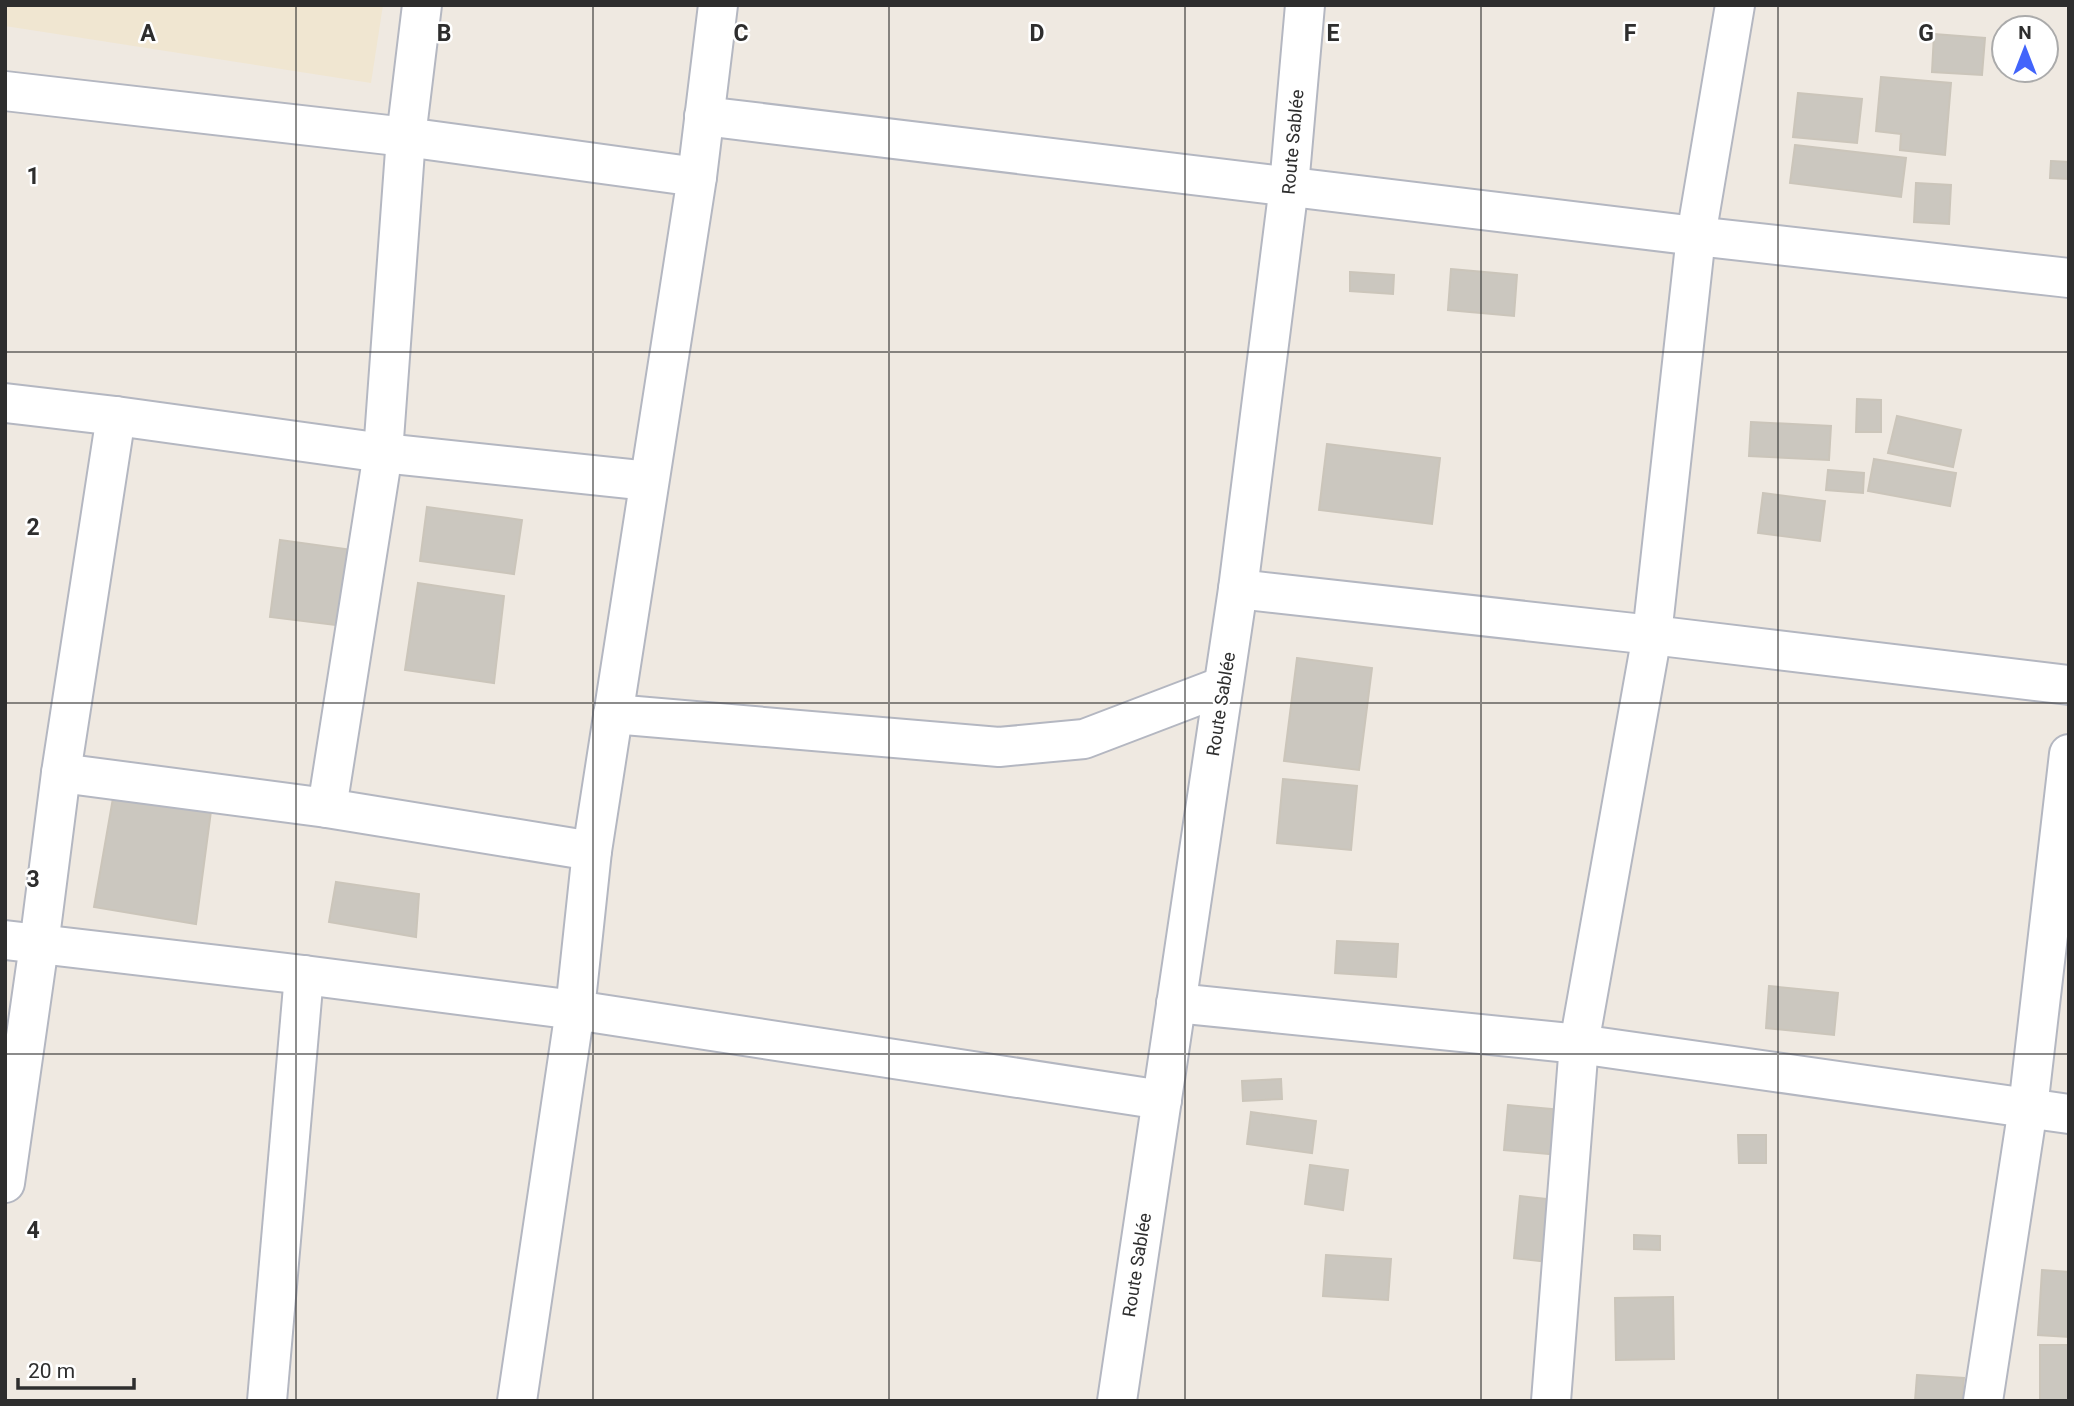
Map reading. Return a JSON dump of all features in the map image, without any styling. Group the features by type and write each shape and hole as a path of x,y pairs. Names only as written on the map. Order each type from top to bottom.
{"street":[{"path":"327,808 383,453 406,137 422,5"},
{"path":"517,1401 575,1010 592,851 697,177 718,5"},
{"name":"Route Sablée","path":"1117,1401 1238,589 1289,186 1305,5"},
{"path":"1551,1401 1579,1044 1652,635 1696,236 1735,5"},
{"path":"5,91 406,137 697,177"},
{"path":"704,116 1696,236 2069,278"},
{"path":"5,404 116,416 383,453 649,481"},
{"path":"5,1183 22,943 61,773 116,416"},
{"path":"1238,589 2069,685"},
{"path":"613,713 999,747 1084,739 1223,686"},
{"path":"1983,1401 2028,1108 2069,754"},
{"path":"61,773 327,808 592,851"},
{"path":"22,943 304,975 575,1010 1162,1100"},
{"path":"267,1401 304,975"},
{"path":"1176,1003 1579,1044 2069,1114"}],"shaded area":[{"path":"5,5 383,5 371,83 5,26"}],"building":[{"path":"1934,34 1985,38 1982,75 1932,72"},
{"path":"1881,77 1951,83 1945,155 1900,150 1901,134 1876,131"},
{"path":"1798,93 1862,99 1857,143 1793,137"},
{"path":"1795,145 1906,158 1901,197 1790,183"},
{"path":"2051,161 2069,162 2069,179 2050,178"},
{"path":"1916,183 1951,185 1949,224 1914,222"},
{"path":"1451,269 1517,275 1514,316 1448,310"},
{"path":"1350,272 1394,275 1393,294 1350,291"},
{"path":"1857,399 1881,400 1881,432 1856,432"},
{"path":"1897,416 1961,430 1953,467 1888,453"},
{"path":"1751,422 1831,426 1829,460 1749,456"},
{"path":"1327,444 1440,458 1432,524 1319,510"},
{"path":"1874,459 1956,473 1950,506 1868,491"},
{"path":"1828,470 1864,473 1863,493 1826,490"},
{"path":"1763,493 1825,501 1820,541 1758,533"},
{"path":"427,507 522,520 514,574 420,561"},
{"path":"280,540 353,550 343,626 270,617"},
{"path":"418,583 504,596 494,683 405,670"},
{"path":"1297,658 1372,668 1359,770 1284,761"},
{"path":"1283,779 1357,786 1351,850 1277,843"},
{"path":"113,798 211,811 196,924 94,907"},
{"path":"336,882 419,894 416,937 329,922"},
{"path":"1337,941 1398,944 1396,977 1335,973"},
{"path":"1769,986 1838,993 1834,1035 1766,1028"},
{"path":"1281,1079 1282,1099 1243,1101 1242,1081"},
{"path":"1508,1105 1573,1111 1570,1156 1504,1150"},
{"path":"1251,1112 1316,1121 1312,1153 1247,1144"},
{"path":"1738,1135 1766,1135 1766,1163 1739,1163"},
{"path":"1310,1165 1348,1170 1343,1210 1305,1204"},
{"path":"1520,1196 1564,1201 1557,1263 1514,1258"},
{"path":"1634,1235 1660,1236 1660,1250 1634,1249"},
{"path":"1326,1255 1391,1259 1388,1300 1323,1296"},
{"path":"2042,1270 2069,1272 2069,1337 2038,1335"},
{"path":"1673,1297 1674,1359 1616,1360 1615,1298"},
{"path":"2040,1345 2069,1345 2069,1401 2040,1401"},
{"path":"1917,1375 1964,1378 1962,1401 1915,1401"}]}
